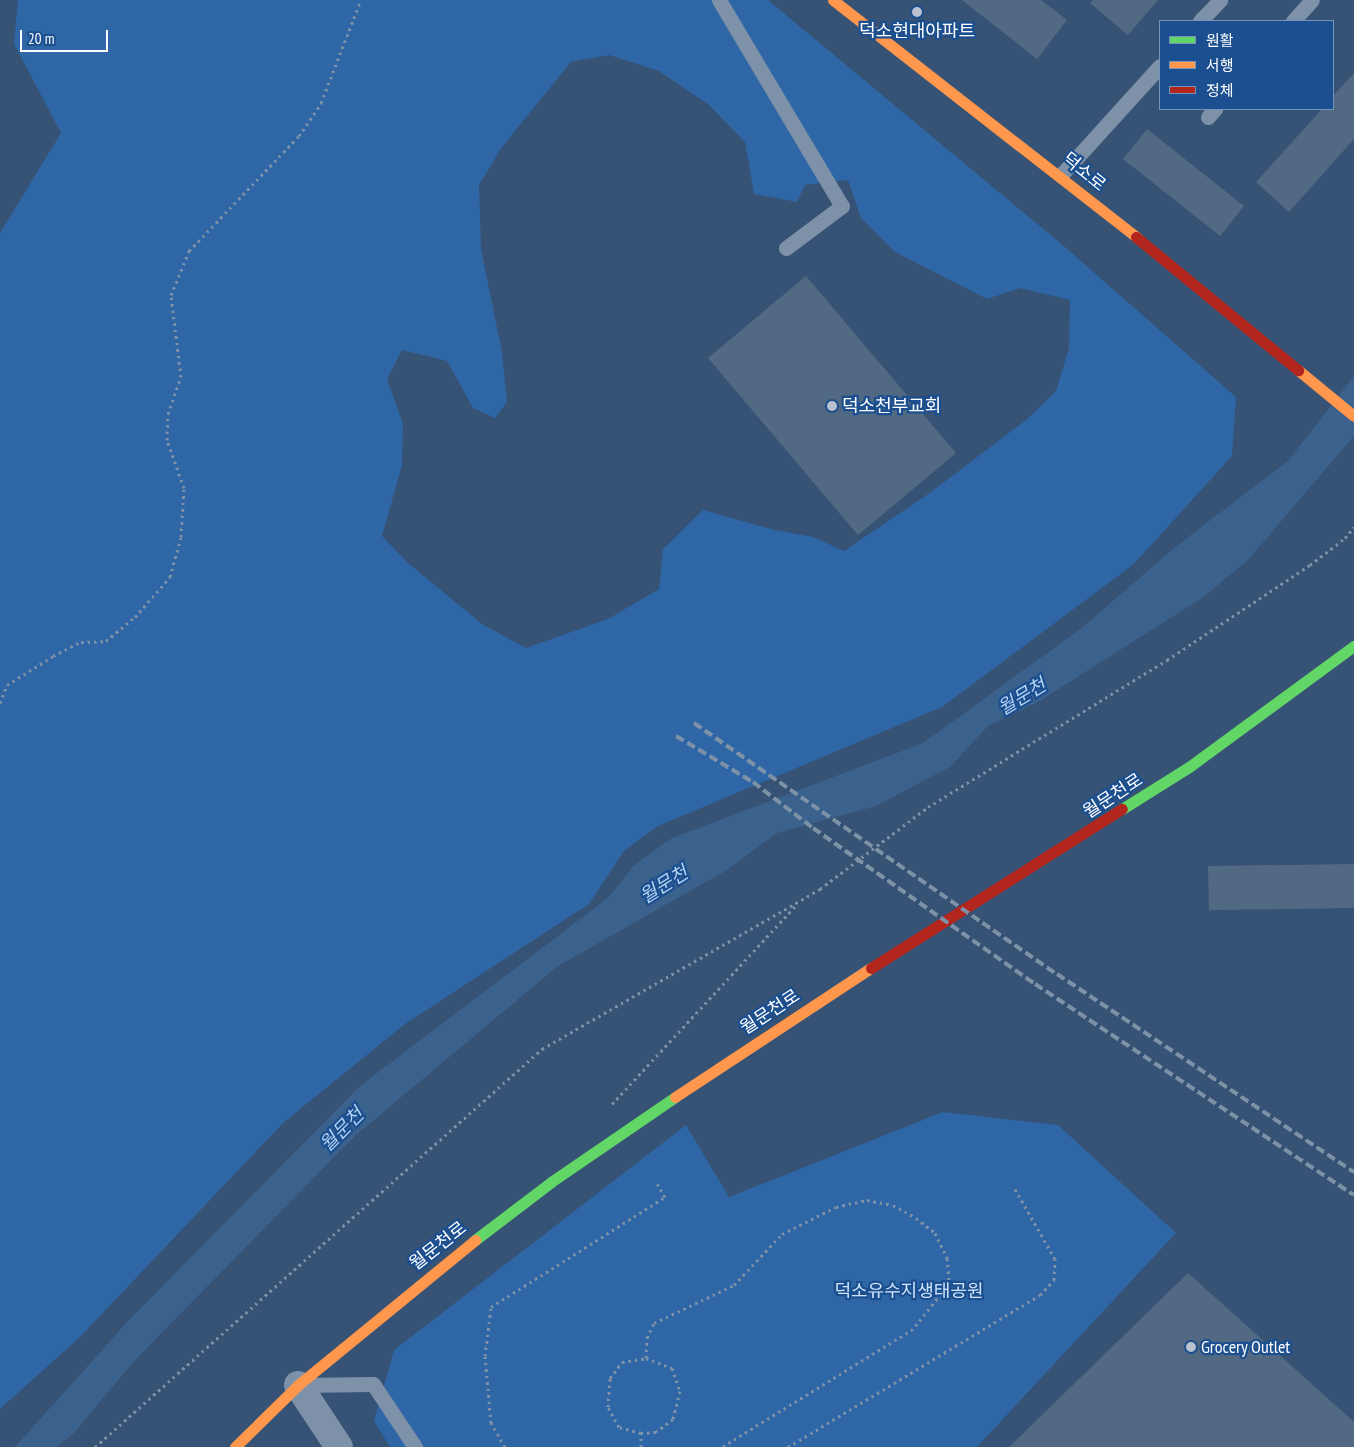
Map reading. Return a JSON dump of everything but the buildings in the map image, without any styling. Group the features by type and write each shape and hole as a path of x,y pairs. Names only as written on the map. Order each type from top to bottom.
{"street":[{"name":"덕소로","path":"833,0 1061,175 1354,416"},
{"name":"월문천로","path":"235,1447 298,1385 420,1282 551,1182 774,1029 1189,767 1354,646"},
{"path":"298,1385 339,1447"}],"lane":[{"path":"720,0 842,206 786,248"},
{"path":"1201,20 1220,0"},
{"path":"1294,20 1312,0"},
{"path":"1061,175 1159,67"},
{"path":"298,1385 373,1384 415,1447"}],"path":[{"path":"0,703 6,685 53,656 81,642 106,641 135,617 170,577 181,537 184,488 167,440 168,414 181,377 171,295 189,251 299,136 321,103 361,0"},
{"path":"95,1447 542,1049 800,900 928,807 1052,734 1295,575 1345,538 1354,527"},
{"path":"617,1112 611,1104 800,900"},
{"path":"505,1447 491,1423 490,1413 485,1356 492,1307 665,1197 657,1183"},
{"path":"788,1447 1040,1295 1054,1280 1055,1260 1015,1189"},
{"path":"646,1358 647,1338 654,1323 734,1286 782,1234 836,1207 867,1200 894,1206 916,1218 935,1233 947,1258 949,1283 913,1328 893,1344 722,1447"},
{"path":"646,1358 672,1368 680,1391 673,1419 656,1432 641,1433 619,1428 608,1407 609,1388 610,1378 622,1362 646,1358"},
{"path":"640,1447 641,1433"}],"green space":[{"path":"18,0 768,0 1065,247 1236,397 1232,456 1134,564 942,707 658,826 624,851 589,904 405,1024 283,1123 80,1337 0,1409 0,233 61,133 14,44","holes":["609,55 659,71 709,105 745,142 754,194 797,202 805,185 848,180 861,218 895,252 987,299 1020,288 1070,300 1069,348 1056,391 1026,420 931,492 844,551 813,537 775,530 703,510 663,549 659,589 608,619 526,648 482,624 408,563 382,536 402,465 403,424 387,379 402,350 447,361 473,408 495,418 507,402 502,352 481,249 479,185 502,147 571,62"]},
{"name":"덕소유수지생태공원","path":"943,1112 1058,1125 1176,1233 977,1447 390,1447 374,1421 394,1350 686,1125 729,1197"}],"water":[{"name":"월문천","path":"1354,376 1354,436 1248,560 1202,598 1038,702 988,726 950,767 876,806 777,833 727,870 558,966 356,1135 135,1360 74,1433 56,1447 15,1447 129,1320 360,1086 609,897 633,866 672,838 923,743 1083,627 1175,547 1288,461"}],"railway":[{"path":"694,723 1057,974 1354,1172"},
{"path":"676,736 753,782 813,828 1035,984 1354,1195"}],"traffic: fast":[{"path":"1122,809 1189,767 1354,646"},
{"path":"475,1240 551,1182 675,1097"}],"traffic: slow":[{"path":"833,0 1136,237"},
{"path":"1298,370 1354,416"},
{"path":"675,1097 871,968"},
{"path":"235,1447 298,1385 475,1240"}],"traffic: jam":[{"path":"1136,237 1298,370"},
{"path":"871,968 1122,809"}],"place":[{"name":"덕소현대아파트","path":"917,12"},
{"name":"덕소천부교회","path":"832,406"},
{"name":"Grocery Outlet","path":"1191,1347"}]}
